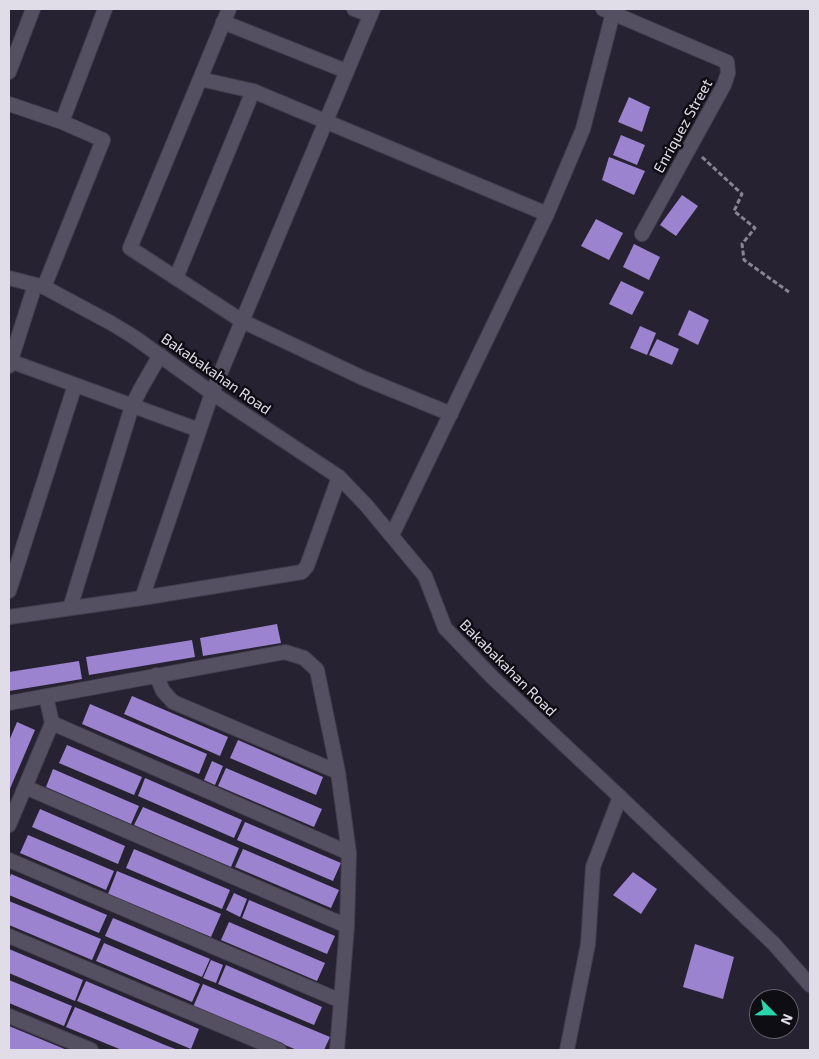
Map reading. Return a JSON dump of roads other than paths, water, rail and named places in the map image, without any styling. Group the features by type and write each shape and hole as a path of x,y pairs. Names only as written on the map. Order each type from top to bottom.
{"street":[{"path":"9,72 33,9"},
{"path":"62,122 105,9"},
{"path":"142,598 212,393 371,12 354,9"},
{"path":"392,535 547,214 583,130 610,10"},
{"name":"Enriquez Street","path":"610,10 727,62 728,73 724,85 642,234"},
{"path":"346,71 226,15 130,248 242,321 363,378 451,414"},
{"path":"200,80 253,91 547,214"},
{"path":"176,278 253,91"},
{"path":"9,104 62,122 103,140 39,286 9,363 199,430"},
{"name":"Bakabakahan Road","path":"9,278 39,286 111,323 339,477 366,505 425,576 445,628 492,677 774,944 810,985"},
{"path":"70,608 132,406 160,355"},
{"path":"9,591 75,385"},
{"path":"9,617 302,572 308,566 339,477"},
{"path":"9,703 284,652 304,658 317,670 338,772 349,853 347,926 337,1050"},
{"path":"156,675 163,691 173,702 338,772"},
{"path":"9,825 52,723 46,696"},
{"path":"52,723 349,853"},
{"path":"25,788 347,926"},
{"path":"567,1050 588,944 593,867 620,797"},
{"path":"9,860 341,1001"},
{"path":"9,936 279,1050"},
{"path":"9,1016 91,1050"}]}
